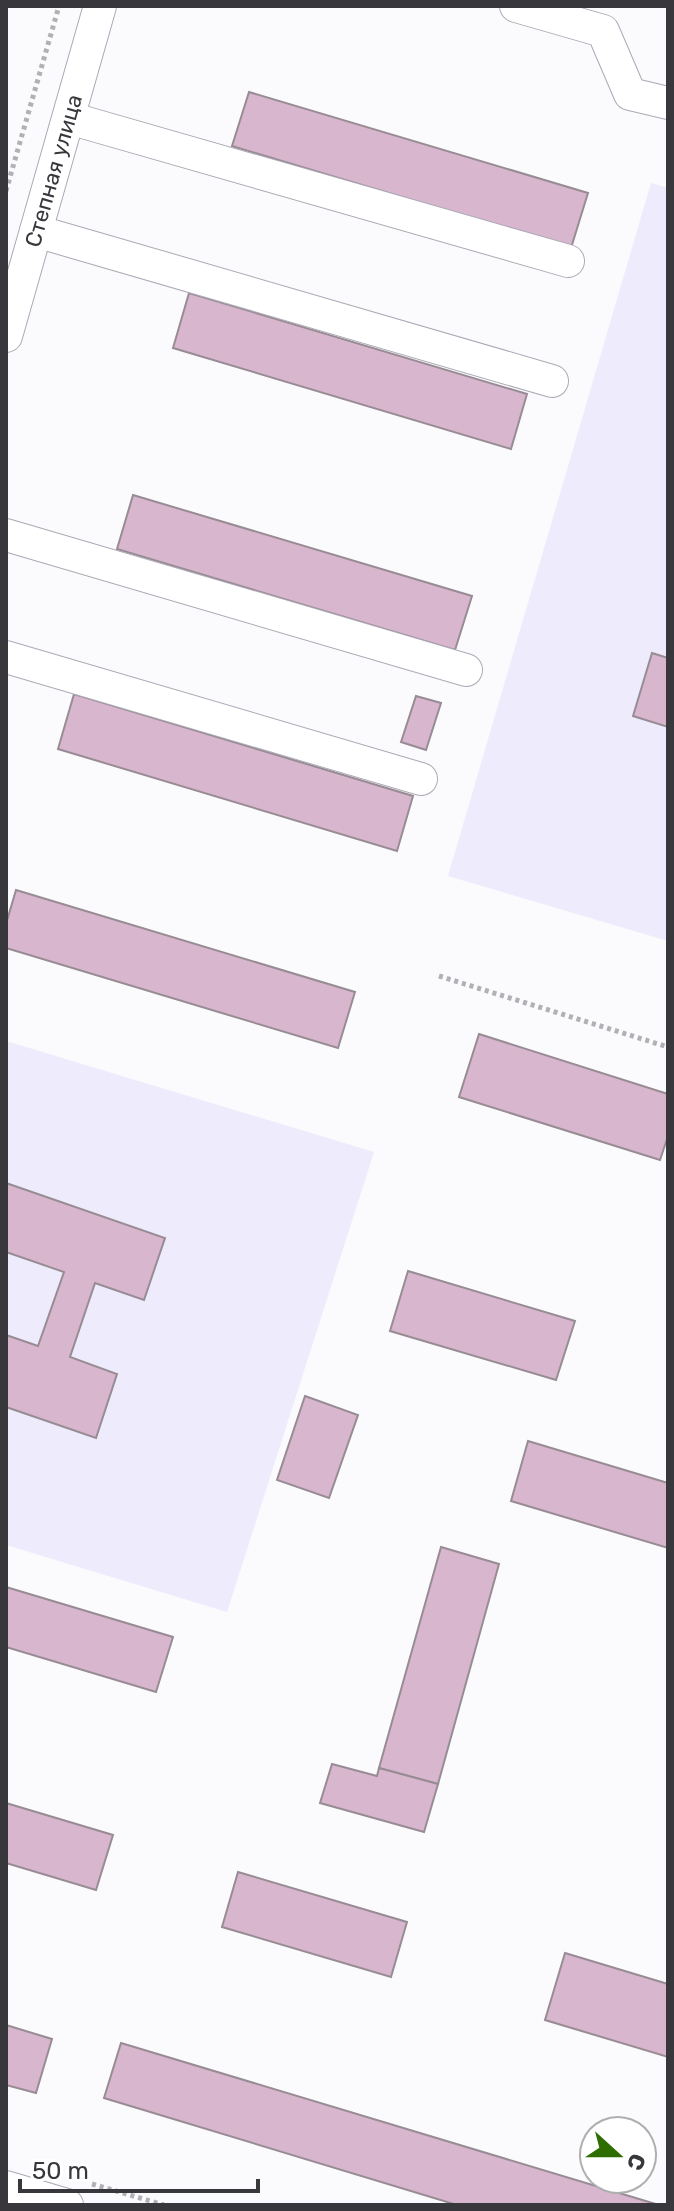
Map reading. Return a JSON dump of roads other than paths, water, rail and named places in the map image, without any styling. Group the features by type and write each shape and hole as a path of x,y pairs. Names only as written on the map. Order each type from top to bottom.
{"street":[{"name":"Степная улица","path":"6,336 100,6"},
{"path":"516,6 603,31 630,94 668,103"},
{"path":"69,118 568,261"},
{"path":"36,231 552,381"},
{"path":"6,535 466,670"},
{"path":"6,657 421,779"},
{"path":"6,2187 67,2205"}]}
